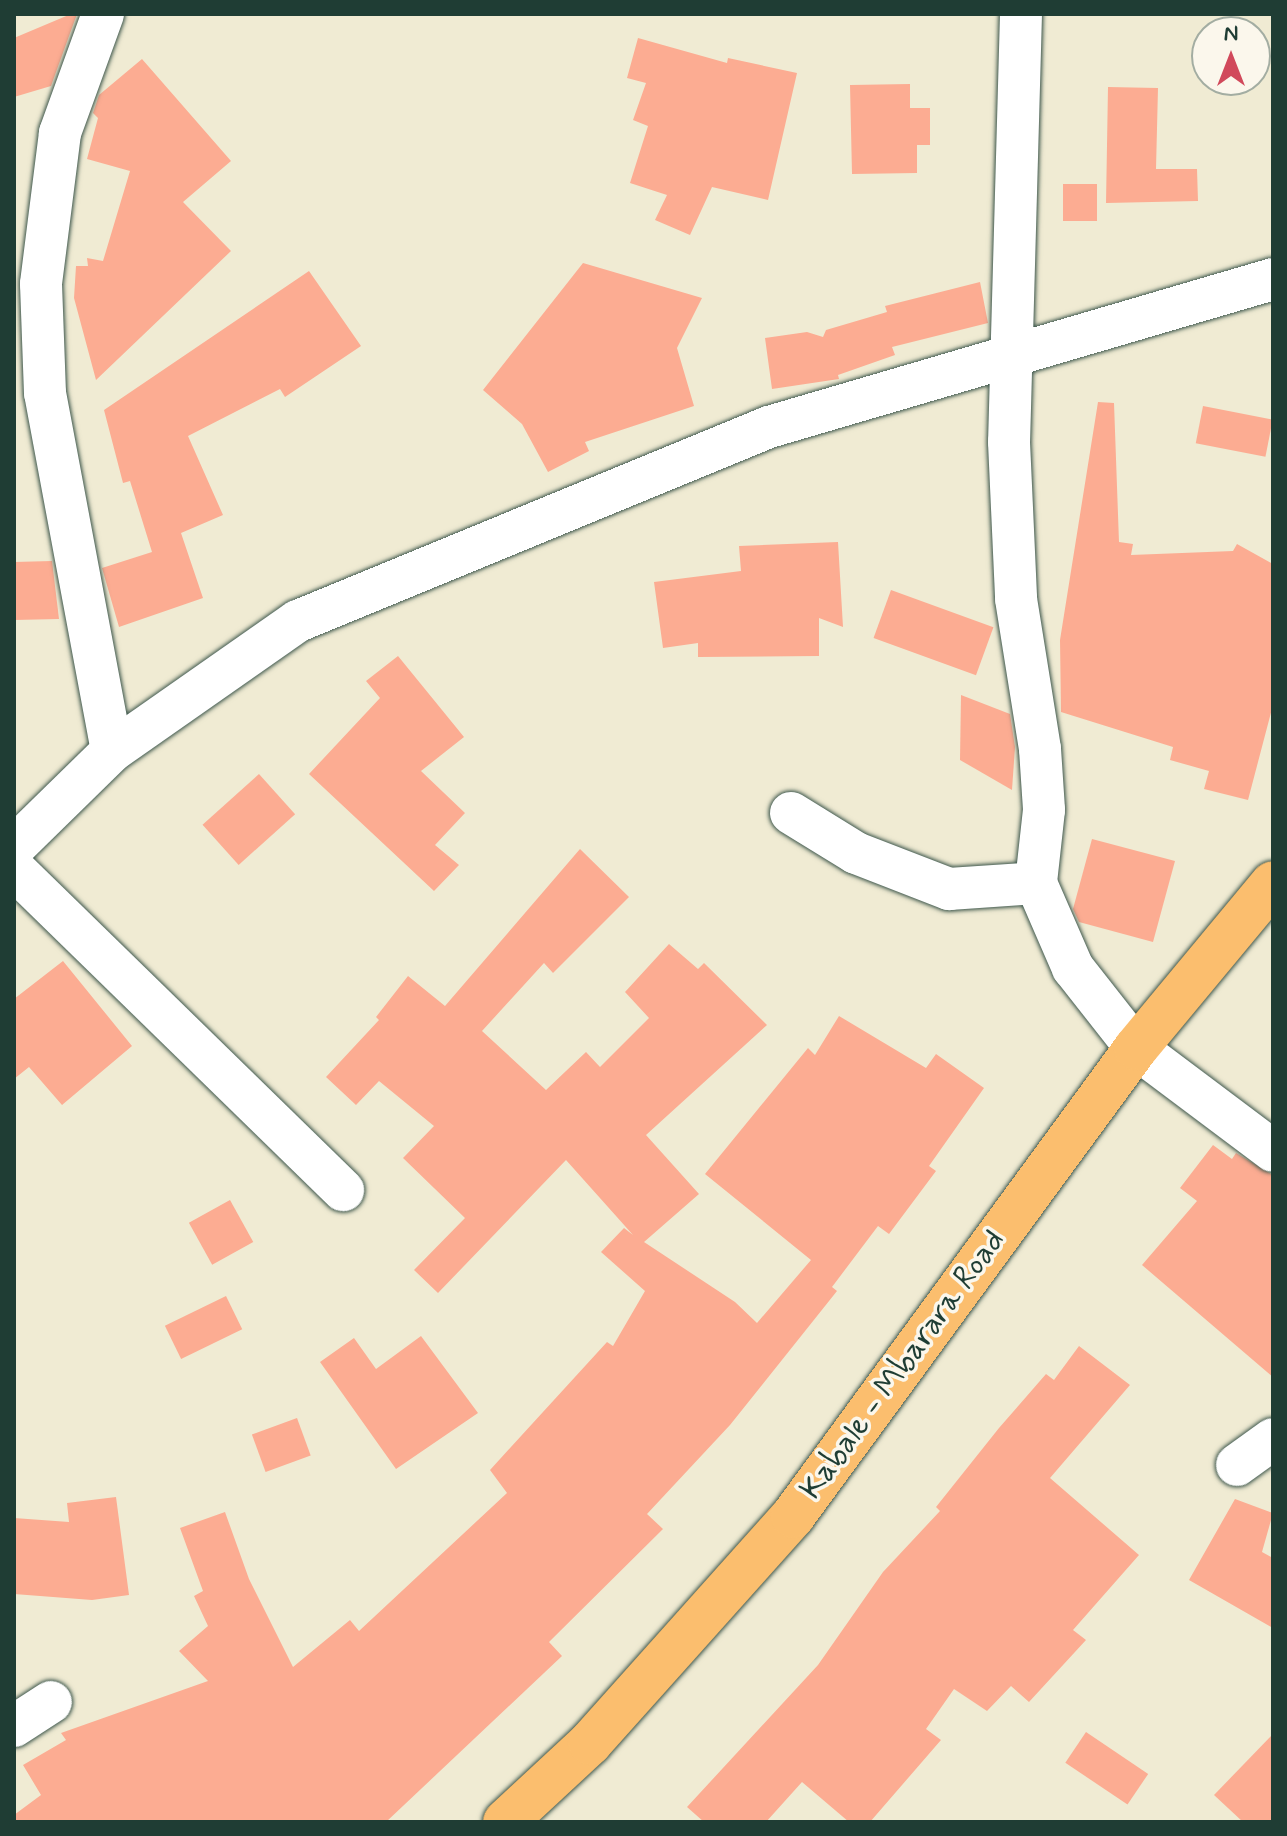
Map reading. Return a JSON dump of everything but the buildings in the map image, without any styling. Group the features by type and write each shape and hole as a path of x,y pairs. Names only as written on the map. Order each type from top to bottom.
{"main road":[{"name":"Kabale - Mbarara Road","path":"505,1822 590,1743 793,1516 1136,1048 1273,883"}],"street":[{"path":"103,14 60,133 41,284 45,393 112,751"},
{"path":"1021,14 1014,357 1009,442 1016,599 1040,749 1044,810 1036,883 1073,968 1136,1048 1273,1151"},
{"path":"14,847 112,751 298,621 769,427 1273,279"},
{"path":"791,813 856,853 949,889 1036,883"},
{"path":"14,869 343,1190"},
{"path":"1237,1465 1273,1439"},
{"path":"14,1726 51,1702"}]}
